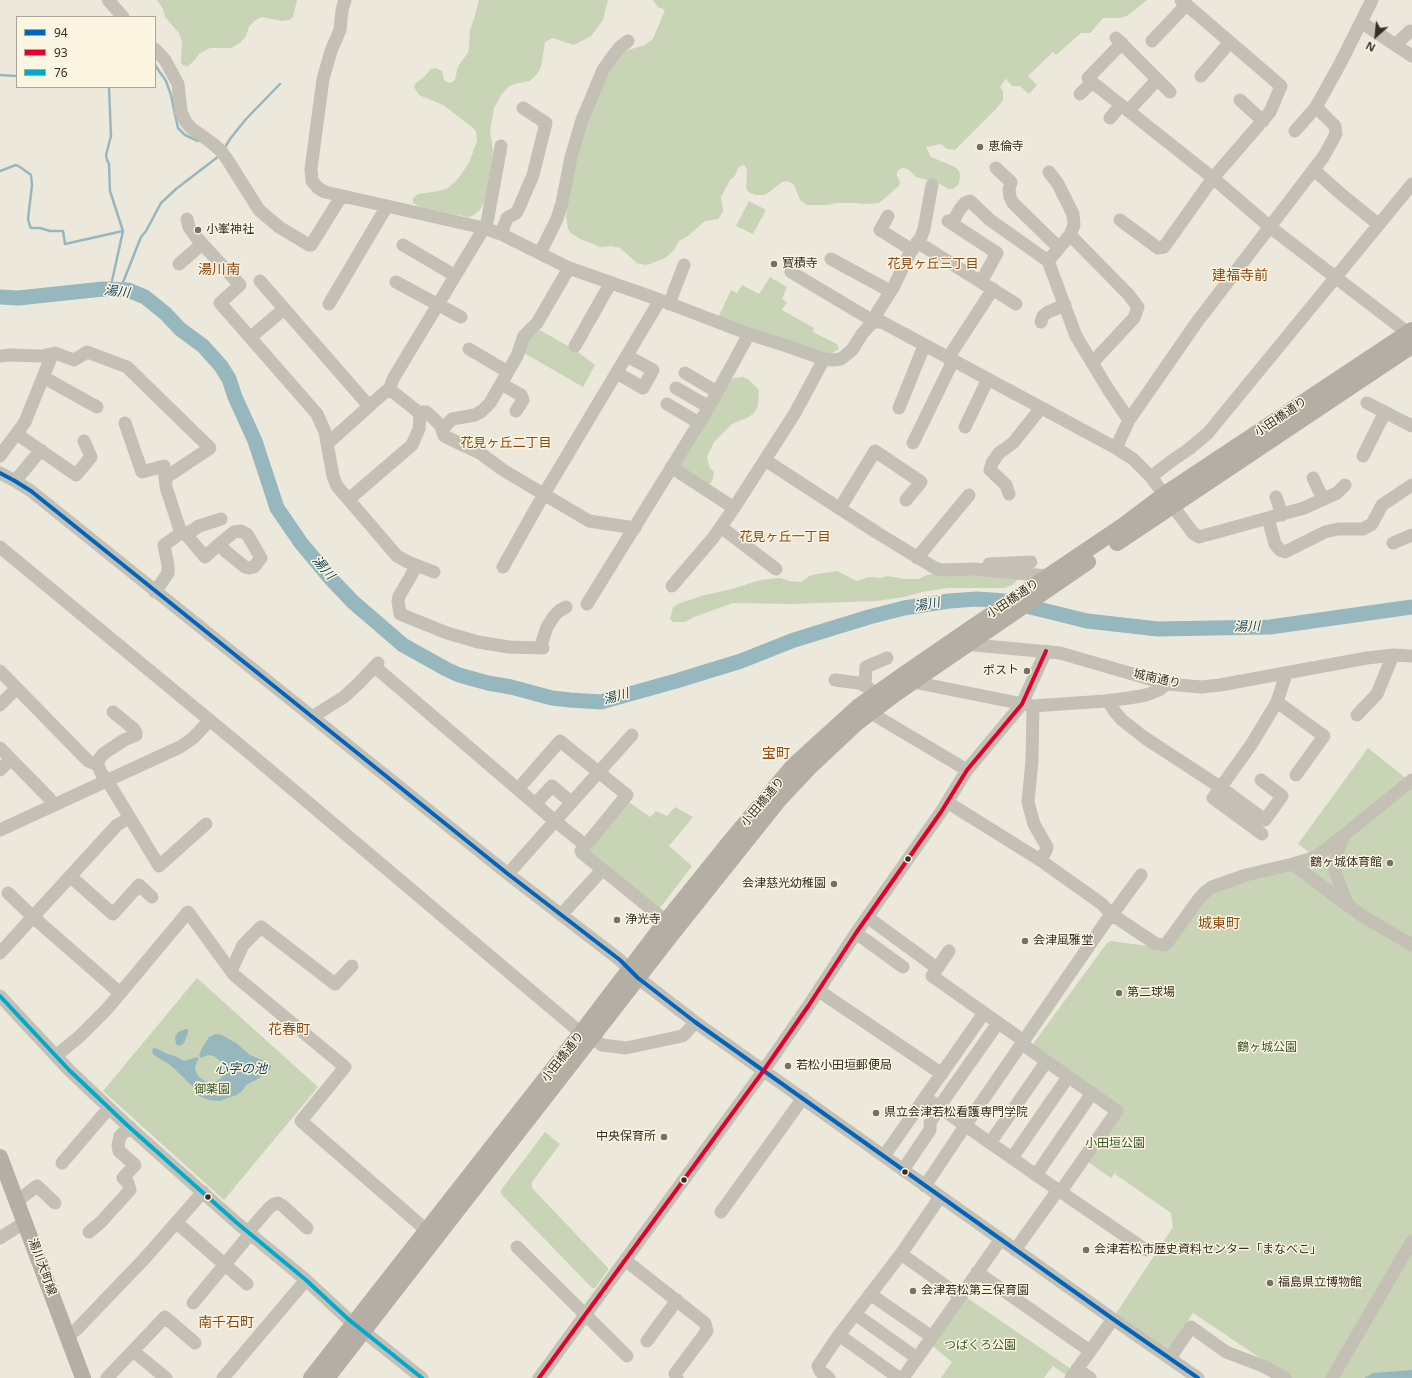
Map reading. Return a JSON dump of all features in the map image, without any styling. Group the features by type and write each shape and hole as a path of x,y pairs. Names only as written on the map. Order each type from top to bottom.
{"main road":[{"name":"小田橋通り","path":"311,1378 358,1327 634,973 778,800 830,748 871,713 913,682 968,637 1124,525 1169,500 1411,336"},
{"name":"小田橋通り","path":"634,973 666,922 726,845 794,766 849,714 870,690 951,642 984,634 1000,624 1050,579"},
{"name":"湯川大町線","path":"0,1156 84,1378"},
{"name":"小田橋通り","path":"327,1378 358,1327"}],"street":[{"path":"108,0 121,16"},
{"path":"345,0 342,10 340,30 331,51 323,79 311,169 312,181 318,188 341,197 484,228 501,234 569,268 610,284 824,359 837,360 844,357 852,350 866,329 875,322 877,313 894,286 924,229 932,185"},
{"path":"1295,131 1316,107 1340,64 1372,0"},
{"path":"1120,220 1158,248 1164,248 1212,178 1270,112 1281,86 1183,2 1152,41"},
{"path":"1361,22 1412,56"},
{"path":"1396,44 1410,31"},
{"path":"1170,92 1118,40 1088,78 1270,227 1411,336"},
{"path":"540,253 557,218 571,157 582,120 603,70 616,52 628,41"},
{"path":"1201,76 1230,42"},
{"path":"156,50 165,60 178,84 181,112 186,122 191,128 220,150 259,210 279,227 308,245 311,245 341,197"},
{"path":"1110,118 1157,80"},
{"path":"1080,94 1092,82"},
{"path":"1240,100 1263,121"},
{"path":"1116,448 1128,420 1197,322 1324,156 1336,134 1335,126 1316,107"},
{"path":"501,234 507,218 516,213 518,210 530,182 546,123 523,108"},
{"path":"389,392 393,379 454,275 484,228 501,146"},
{"path":"996,168 1011,182 1009,189 1010,197 1013,203 1058,248"},
{"path":"1314,170 1378,224"},
{"path":"1048,261 1070,235 1074,225 1073,214 1058,184 1049,172"},
{"path":"1151,477 1208,433 1412,184"},
{"path":"981,282 997,253 950,222 965,203 970,201 990,220 1048,261 1076,336 1128,420"},
{"path":"329,304 386,206"},
{"path":"888,216 880,230 915,246 981,282 1016,304"},
{"path":"187,219 189,227 202,244 240,285 220,303 317,414 325,432 332,476 337,486 396,556 434,572"},
{"path":"1070,235 1128,294 1138,307 1134,318 1092,363"},
{"path":"179,264 202,244"},
{"path":"403,245 454,275"},
{"path":"831,259 890,292"},
{"path":"503,567 544,494 616,373 664,302 684,265"},
{"path":"442,430 452,420 475,415 482,411 490,403 517,356 524,336 537,323 569,268"},
{"path":"791,272 875,322 882,322 924,346 1116,448 1133,459 1151,477 1193,532 1199,537 1304,508 1337,493 1345,485"},
{"path":"260,281 369,406"},
{"path":"396,282 461,317"},
{"path":"575,346 610,284"},
{"path":"913,443 951,360 993,289"},
{"path":"1041,322 1043,316 1048,312 1065,305"},
{"path":"251,337 284,309"},
{"path":"587,604 709,407 750,334"},
{"path":"899,408 924,346"},
{"path":"468,349 508,372"},
{"path":"0,356 42,356 55,354 74,360 87,352 127,367 210,448 165,478"},
{"path":"0,456 25,422 52,355"},
{"path":"616,373 643,388 652,370 627,356"},
{"path":"672,586 692,564 734,508 795,413 824,359"},
{"path":"685,373 717,392"},
{"path":"43,377 97,407"},
{"path":"965,427 988,380"},
{"path":"501,384 521,395 523,400 516,411"},
{"path":"676,388 709,407"},
{"path":"327,444 386,391 393,392 418,412 420,416 419,429 412,445 406,452 349,499"},
{"path":"1367,402 1412,426"},
{"path":"667,404 699,423"},
{"path":"1009,494 1006,485 990,470 992,463 998,453 1013,443 1041,408"},
{"path":"418,412 426,412 431,416 441,426 444,436 480,454 503,470 592,522 635,528"},
{"path":"1363,456 1385,412"},
{"path":"125,423 142,472 164,466 166,487 183,533 204,557 218,545"},
{"path":"17,434 76,475 91,457 84,441"},
{"path":"15,481 41,450"},
{"path":"840,508 875,451 921,482 906,500"},
{"path":"765,460 918,558 937,568 942,570 974,569 1050,579"},
{"path":"671,467 734,508"},
{"path":"0,473 31,491 508,874 620,960 695,1022 940,1197 1198,1378"},
{"path":"1313,478 1324,499"},
{"path":"1268,518 1275,544 1280,550 1285,552 1325,532 1338,529 1363,529 1372,524 1382,505 1412,485"},
{"path":"918,558 969,495"},
{"path":"1276,497 1282,514"},
{"path":"155,592 168,573 164,545 183,533 190,532 199,526 221,519"},
{"path":"720,527 776,569"},
{"path":"1393,544 1412,535"},
{"path":"0,547 210,720 587,1035 602,1045 626,1048 682,1036 695,1022"},
{"path":"937,568 938,565 1031,562"},
{"path":"416,565 399,596 398,601 400,614 447,633 478,642 509,647 542,648 547,628 554,616 566,607"},
{"path":"1000,624 997,631 998,639 999,643 1004,649"},
{"name":"城南通り","path":"968,637 1004,649 1046,651 1079,658 1167,684 1190,686 1208,686 1367,658 1393,655 1412,656"},
{"path":"1040,860 1047,847 1034,824 1028,802 1032,761 1028,705 1046,651"},
{"path":"1357,715 1377,694 1393,655"},
{"path":"870,690 866,666 886,658"},
{"path":"312,717 344,697 376,665 535,804 585,845"},
{"path":"0,671 88,761 98,764"},
{"path":"1262,834 1213,798 1251,745 1277,702 1285,673"},
{"path":"835,680 859,683 870,690"},
{"path":"913,682 1028,705 1108,701 1146,695 1159,690 1167,684"},
{"path":"0,705 16,688"},
{"path":"1108,701 1122,720 1145,738 1265,820 1282,796 1261,780"},
{"path":"1277,702 1324,736 1296,775"},
{"path":"539,1378 764,1070 819,991 856,933 947,802 967,770 1028,705"},
{"path":"113,712 134,729 136,735 124,740 103,754 97,762 101,773 107,780 159,866 206,824"},
{"path":"871,713 967,770"},
{"path":"0,830 187,743 210,720"},
{"path":"508,874 632,735"},
{"path":"518,789 560,741 627,795 581,851 666,922"},
{"path":"0,748 50,799"},
{"path":"0,770 11,759"},
{"path":"947,802 1040,860 1102,904 1111,914 1156,944 1164,945 1198,900 1212,887 1246,875 1316,857 1412,780"},
{"path":"535,804 552,786 571,802"},
{"path":"0,953 117,825 129,818"},
{"path":"1344,835 1338,850 1335,870 1343,894 1349,906"},
{"path":"1293,864 1361,915 1412,945"},
{"path":"561,915 602,870"},
{"path":"926,1186 965,1126 1111,914 1141,875"},
{"path":"71,876 113,914 139,885 152,897"},
{"path":"8,893 33,917 120,993"},
{"path":"56,1056 100,1017 188,912 232,972 345,1067 301,1121 431,1234"},
{"path":"867,918 938,968"},
{"path":"232,972 243,945 261,927 335,984 352,966"},
{"path":"856,933 903,967"},
{"path":"949,951 932,976 998,1023 1046,1062 1117,1111 1016,1250"},
{"path":"819,991 942,1074"},
{"path":"0,996 69,1070 109,1108 249,1233 306,1280 358,1327 422,1378"},
{"path":"884,1156 984,1013"},
{"path":"903,1170 930,1130 930,1123 940,1107 998,1023"},
{"path":"990,1143 1046,1062"},
{"path":"1012,1158 1068,1077"},
{"path":"1036,1175 1092,1093"},
{"path":"721,1212 803,1098"},
{"path":"926,1098 1146,1250"},
{"path":"62,1163 109,1108"},
{"path":"89,1232 101,1222 130,1190 130,1186 123,1178 134,1165 119,1151 118,1146 120,1136 130,1127"},
{"path":"17,1201 37,1186 55,1203"},
{"path":"68,1336 81,1325 177,1224 203,1192"},
{"path":"829,1378 820,1371 818,1366 839,1335 901,1254 940,1197"},
{"path":"193,1303 225,1265 269,1208 274,1204 278,1203 283,1206 307,1228"},
{"path":"2,1233 25,1222"},
{"path":"177,1224 247,1284"},
{"path":"903,1378 1001,1239"},
{"path":"1332,1378 1412,1241"},
{"path":"517,1247 627,1356"},
{"path":"901,1254 960,1296"},
{"path":"625,1260 705,1323 706,1331 675,1374 677,1378"},
{"path":"977,1272 1090,1351"},
{"path":"222,1378 306,1280"},
{"path":"870,1294 932,1337"},
{"path":"647,1341 677,1300"},
{"path":"855,1314 917,1358"},
{"path":"114,1376 133,1351 165,1317 195,1343"},
{"path":"1090,1378 1074,1373 1113,1319"},
{"path":"1170,1358 1191,1327 1226,1352 1263,1366 1285,1378"},
{"path":"839,1335 899,1378"},
{"path":"133,1351 166,1378"}],"green space":[{"path":"157,0 297,0 293,17 289,20 282,21 262,17 254,21 249,27 246,36 240,43 231,48 210,48 199,54 187,67 181,64 182,42 179,33 165,17 163,9"},
{"path":"479,0 608,0 603,20 591,36 574,45 553,38 545,42 541,67 537,74 530,81 509,86 501,95 494,108 490,130 493,152 485,200 480,210 468,217 422,208 413,203 413,198 418,194 448,188 457,180 469,163 477,141 476,131 472,127 443,105 419,95 414,87 416,83 431,69 436,68 442,71 444,80 449,83 455,80 458,66 468,53 470,30"},
{"path":"653,0 1147,0 1127,16 1119,18 1103,18 1090,33 1081,33 1056,55 1053,52 1028,76 1037,85 1029,94 1020,86 1012,86 1006,79 1007,77 1000,87 1003,91 1003,100 997,108 955,150 947,149 941,144 926,147 931,157 955,167 959,171 959,184 953,189 949,189 936,182 916,177 908,169 903,168 899,169 897,172 900,182 899,186 879,203 835,203 828,205 807,205 800,200 794,185 788,181 782,182 763,195 750,193 746,189 747,171 745,166 742,165 738,168 735,176 730,180 721,197 723,212 718,219 705,221 688,236 679,241 674,250 665,258 645,265 637,263 620,248 612,246 600,247 580,239 568,229 566,216 573,171 586,122 606,72 625,51 645,45 653,39 665,10 658,7"},
{"path":"749,201 766,210 753,234 736,226"},
{"path":"770,277 787,287 782,299 787,302 782,310 814,328 813,332 837,344 839,349 830,354 817,352 718,318 731,290 737,293 742,285 759,294"},
{"path":"540,330 575,350 595,365 583,387 524,353 524,347 533,333"},
{"path":"743,377 748,379 759,390 758,406 754,413 749,417 732,424 714,442 707,457 710,468 714,472 713,478 711,483 707,484 680,466 731,379"},
{"path":"837,571 857,581 869,577 880,578 888,576 904,579 919,579 927,575 935,574 1015,577 1017,581 1004,588 948,588 876,601 792,604 733,603 694,617 685,622 673,622 670,619 673,607 701,596 732,589 760,580 780,578 789,581 801,582 811,575"},
{"name":"鶴ヶ城公園","path":"1368,748 1412,783 1412,1378 1290,1378 1193,1313 1166,1354 1113,1318 1173,1227 1171,1213 1115,1174 1118,1169 1111,1178 1084,1159 1118,1110 1033,1044 1107,943 1110,941 1148,946 1158,952 1196,898 1313,855 1298,844"},
{"path":"626,800 650,817 656,811 667,816 675,807 693,817 669,846 692,866 657,912 584,851"},
{"name":"御薬園","path":"197,978 318,1087 224,1200 103,1091"},
{"path":"545,1132 560,1144 532,1182 532,1188 608,1268 595,1288 592,1288 501,1194 501,1190"},
{"name":"つばくろ公園","path":"963,1295 1074,1371 1069,1377 1053,1366 1044,1378 941,1378 952,1362 929,1343"}],"water":[{"path":"188,1029 188,1033 184,1043 179,1046 176,1044 175,1037 178,1032"},
{"name":"心字の池","path":"215,1034 222,1035 236,1043 250,1055 271,1065 271,1068 267,1074 246,1085 237,1095 220,1101 208,1100 197,1095 193,1087 184,1078 170,1065 154,1055 152,1052 153,1048 158,1049 184,1061 197,1057 199,1059 195,1069 198,1076 210,1083 217,1081 221,1078 224,1067 214,1056 208,1055 201,1058 199,1056 209,1037"},
{"path":"1412,1370 1412,1378 1364,1378 1373,1373"}],"waterway":[{"path":"156,66 166,81 171,95 178,128 185,135 198,141"},
{"path":"0,75 16,76"},
{"path":"224,149 246,119 280,84"},
{"path":"109,88 111,136 106,155 109,164 110,191 123,231 110,290"},
{"path":"120,290 141,237 146,231 161,203 176,189 219,156"},
{"path":"0,171 16,165 31,175 32,185 28,219 31,228 40,228 50,231 63,231 65,244 123,231"},
{"name":"湯川","path":"0,297 18,298 103,289 128,290 145,297 166,314 180,329 203,346 221,366 229,379 235,397 255,441 277,508 301,543 331,579 353,602 403,645 446,669 459,675 488,683 511,687 552,698 601,702 741,661 794,640 869,617 904,608 949,601 977,599 1006,601 1087,621 1158,629 1270,627 1412,607"}],"transit line":[{"name":"94","path":"0,473 31,491 508,874 620,960 638,978 695,1022 1198,1378"},
{"name":"93","path":"539,1378 764,1070 856,933 941,812 967,770 1022,704 1046,651"},
{"name":"76","path":"0,996 69,1070 128,1126 237,1223 306,1280 348,1319 422,1378"}],"place":[{"name":"恵倫寺","path":"980,147"},
{"name":"小峯神社","path":"198,230"},
{"name":"寳積寺","path":"774,264"},
{"name":"ポスト","path":"1027,671"},
{"name":"鶴ヶ城体育館","path":"1390,863"},
{"name":"会津慈光幼稚園","path":"834,884"},
{"name":"浄光寺","path":"617,920"},
{"name":"会津風雅堂","path":"1025,941"},
{"name":"第二球場","path":"1119,993"},
{"name":"若松小田垣郵便局","path":"788,1066"},
{"name":"県立会津若松看護専門学院","path":"876,1113"},
{"name":"中央保育所","path":"664,1137"},
{"name":"会津若松市歴史資料センター「まなべこ」","path":"1086,1250"},
{"name":"福島県立博物館","path":"1270,1283"},
{"name":"会津若松第三保育園","path":"913,1291"}],"district":[{"name":"花見ヶ丘三丁目","path":"933,264"},
{"name":"湯川南","path":"219,270"},
{"name":"建福寺前","path":"1240,276"},
{"name":"花見ヶ丘二丁目","path":"506,443"},
{"name":"花見ヶ丘一丁目","path":"785,537"},
{"name":"宝町","path":"776,754"},
{"name":"城東町","path":"1219,924"},
{"name":"花春町","path":"289,1030"},
{"name":"南千石町","path":"226,1323"}],"park label":[{"name":"小田垣公園","path":"1115,1144"}]}
